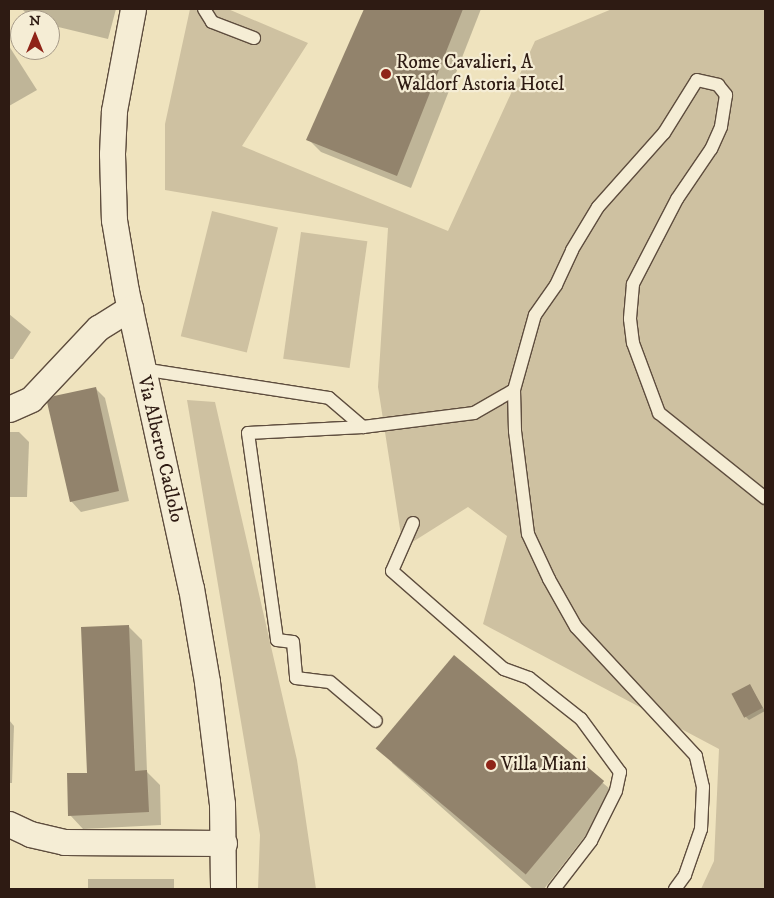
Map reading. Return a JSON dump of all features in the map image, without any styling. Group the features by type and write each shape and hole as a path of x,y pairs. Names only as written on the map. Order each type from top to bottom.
{"street":[{"name":"Via Alberto Cadlolo","path":"133,9 118,78 112,154 114,220 142,369 196,614 218,757 224,844 223,889"},
{"path":"9,408 31,399 98,328 130,308"},
{"path":"9,824 30,834 64,842 224,844"}],"lane":[{"path":"204,9 212,22 254,38"},
{"path":"675,889 685,875 701,829 703,787 696,756 576,627 549,579 528,534 515,431 514,390 535,315 556,285 572,250 598,207 664,133 697,80 718,84 726,95 721,127 711,149 677,199 633,284 630,319 633,343 659,413 765,498"},
{"path":"142,369 329,398 363,428"},
{"path":"376,721 330,682 296,678 293,642 277,640 248,433 363,428 474,413 514,390"},
{"path":"412,523 392,571 504,669 529,678 581,719 620,772 616,791 591,841 554,889"}],"shaded area":[{"path":"190,9 228,9 308,43 242,146 448,231 535,41 612,9 765,9 765,889 701,889 714,861 719,749 483,624 507,536 468,507 403,548 378,387 388,228 165,190 165,124"},
{"path":"212,211 278,227 247,353 181,336"},
{"path":"301,232 367,241 350,368 283,359"},
{"path":"187,400 215,402 297,760 316,889 258,889 260,835"}],"building":[{"name":"Rome Cavalieri, A Waldorf Astoria Hotel","path":"364,9 463,9 397,176 306,140"},
{"path":"96,387 119,491 70,502 47,402 54,396"},
{"path":"129,625 135,771 147,770 149,812 68,816 67,773 87,773 81,627"},
{"name":"Villa Miani","path":"454,655 604,781 526,874 376,748"},
{"path":"750,684 763,708 744,718 731,694"}],"place":[{"name":"Rome Cavalieri, A Waldorf Astoria Hotel","path":"386,74"},
{"name":"Villa Miani","path":"491,765"}]}
